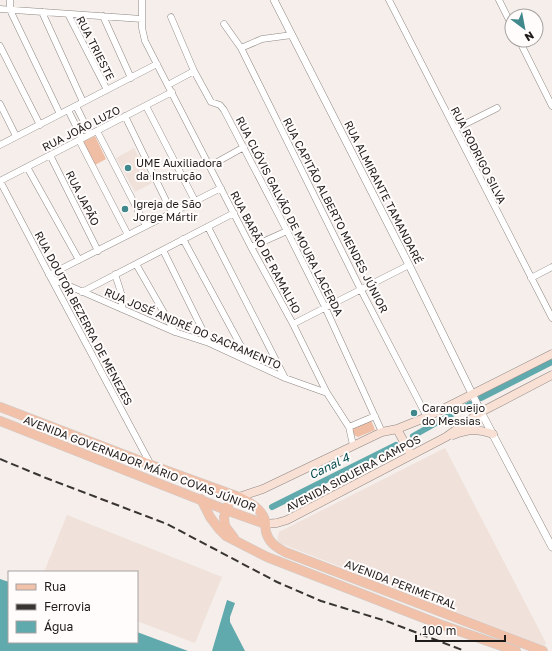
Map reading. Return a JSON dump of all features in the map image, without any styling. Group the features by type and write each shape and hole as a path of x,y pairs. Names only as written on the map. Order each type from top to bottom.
{"main road":[{"name":"AVENIDA SIQUEIRA CAMPOS","path":"239,497 263,489 382,432 398,431 473,395 552,354"},
{"name":"AVENIDA SIQUEIRA CAMPOS","path":"266,524 287,520 410,452 446,437 481,411 552,375"},
{"name":"AVENIDA GOVERNADOR MÁRIO COVAS JÚNIOR","path":"0,407 239,497 258,510 266,524"},
{"name":"AVENIDA GOVERNADOR MÁRIO COVAS JÚNIOR","path":"0,421 226,510 266,524"},
{"path":"446,437 473,430 493,434"},
{"path":"398,431 410,452"},
{"path":"237,542 225,526 224,517 229,503 239,497"},
{"path":"201,499 210,517 226,536 267,557 439,624 516,651"},
{"name":"AVENIDA PERIMETRAL","path":"266,524 266,532 269,539 275,546 285,552 543,651"}],"street":[{"path":"10,0 10,10 60,114"},
{"name":"RUA BARÃO DE RAMALHO","path":"142,0 142,28 144,38 327,393 349,427 353,445"},
{"name":"RUA ALMIRANTE TAMANDARÉ","path":"274,0 481,411"},
{"name":"RUA RODRIGO SILVA","path":"389,0 552,318"},
{"path":"499,0 504,10"},
{"path":"0,9 142,19"},
{"path":"42,12 83,102"},
{"name":"RUA TRIESTE","path":"68,14 107,90"},
{"path":"103,16 131,78"},
{"name":"RUA CLÓVIS GALVÃO DE MOURA LACERDA","path":"171,18 194,71 211,102 220,106 224,110 288,231 326,307 382,432"},
{"name":"RUA CAPITÃO ALBERTO MENDES JÚNIOR","path":"224,24 241,48 361,290 427,417"},
{"path":"241,48 262,39 292,35"},
{"path":"0,46 40,125"},
{"path":"523,48 552,106"},
{"path":"0,145 157,64"},
{"path":"168,85 194,71"},
{"path":"546,93 552,90"},
{"name":"RUA JOÃO LUZO","path":"0,181 172,92"},
{"path":"0,104 16,136"},
{"path":"76,106 90,134"},
{"path":"146,106 195,202"},
{"path":"455,129 498,108"},
{"path":"68,110 80,139 128,235"},
{"path":"125,116 172,213"},
{"path":"97,131 146,226"},
{"path":"210,166 244,147"},
{"name":"RUA JAPÃO","path":"50,155 98,251"},
{"path":"27,167 79,260"},
{"name":"RUA DOUTOR BEZERRA DE MENEZES","path":"0,181 151,465"},
{"path":"50,277 79,260 221,188"},
{"path":"82,292 234,213"},
{"path":"208,227 286,378"},
{"path":"251,247 288,231"},
{"path":"183,239 249,361"},
{"path":"162,250 209,343"},
{"path":"136,264 175,332"},
{"path":"292,324 408,265"},
{"path":"531,278 552,267"},
{"path":"115,274 122,296 122,309"},
{"name":"RUA JOSÉ ANDRÉ DO SACRAMENTO","path":"50,277 175,332 209,343 286,378 327,393"},
{"path":"481,411 552,547"},
{"path":"349,427 375,416"}],"shaded area":[{"path":"95,136 106,159 93,166 81,143"},
{"name":"UME Auxiliadora da Instrução","path":"134,148 152,183 135,192 116,158"},
{"path":"371,420 375,430 358,437 352,434 352,429"},
{"path":"445,448 546,643 544,646 277,542 279,532"},
{"path":"67,515 222,577 195,643 138,621 138,571 44,571"}],"water":[{"path":"0,579 8,582 8,643 138,643 138,632 188,651 0,651"},
{"path":"227,600 235,603 230,617 230,622 245,651 212,651"}],"waterway":[{"name":"Canal 4","path":"481,398 552,362"},
{"name":"Canal 4","path":"413,436 470,404"},
{"name":"Canal 4","path":"272,507 396,445"}],"railway":[{"path":"0,459 167,524 277,582 321,601 386,621 465,651"}],"place":[{"name":"UME Auxiliadora da Instrução","path":"128,168"},
{"name":"Igreja de São Jorge Mártir","path":"125,209"},
{"name":"Carangueijo do Messias","path":"414,413"}]}
